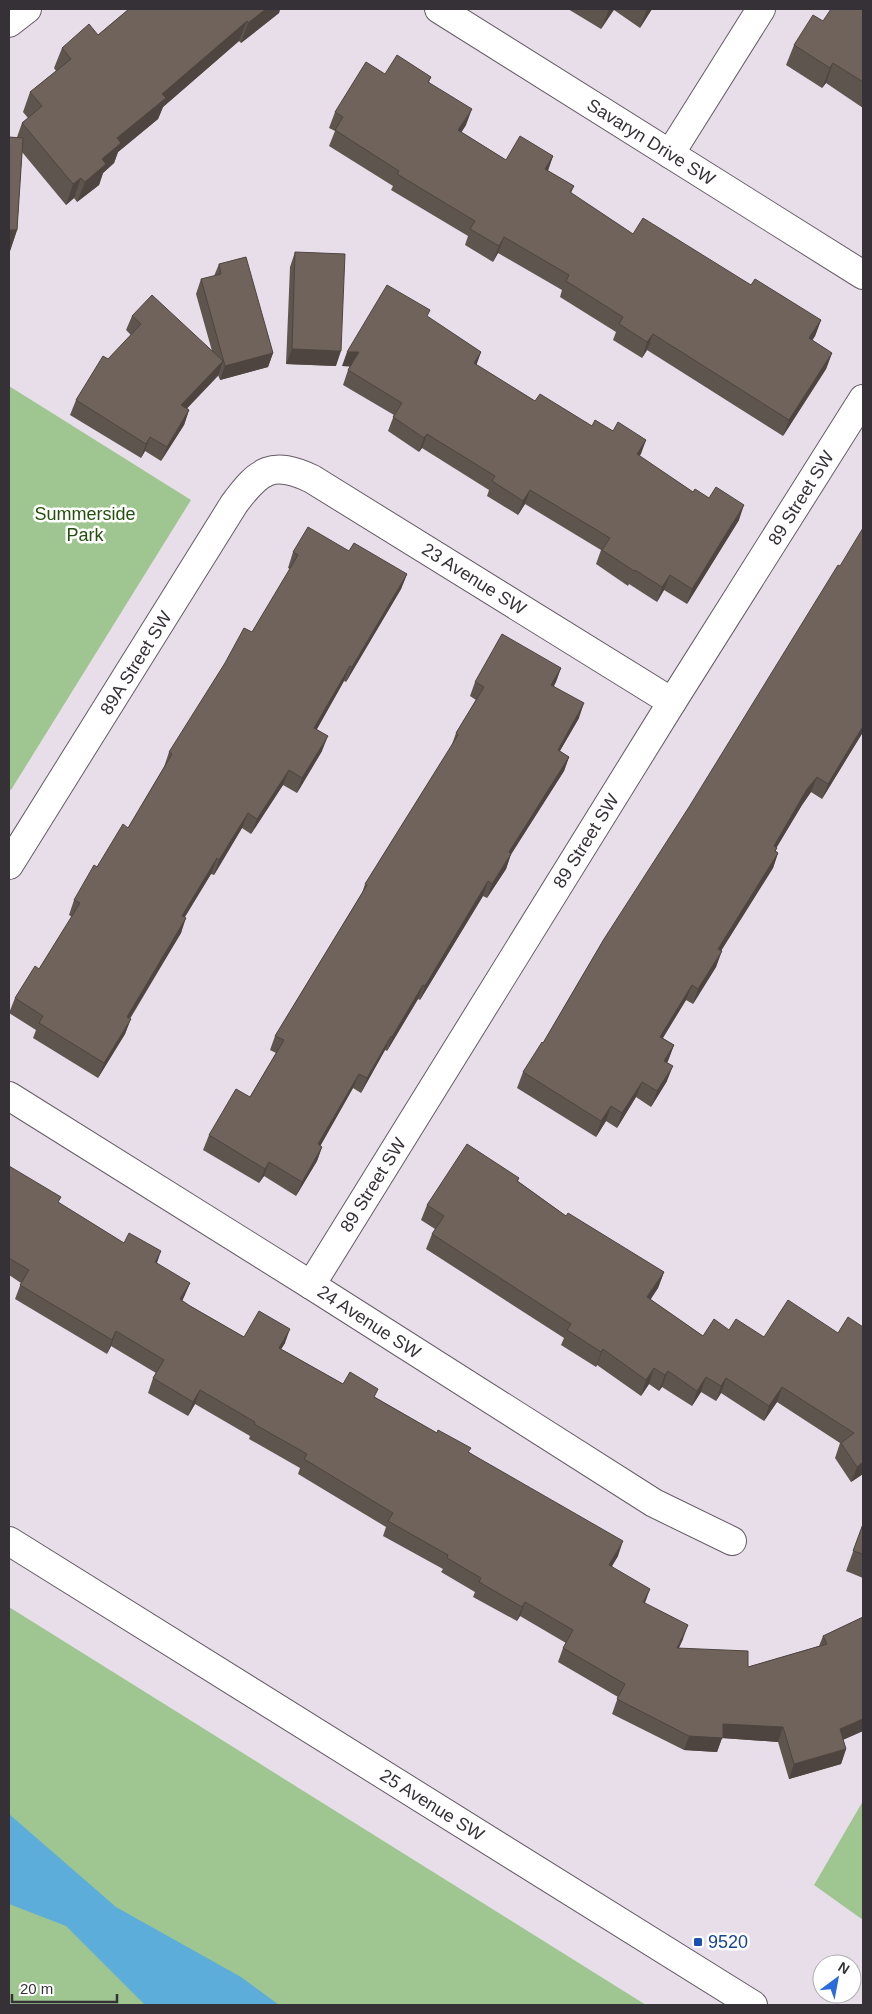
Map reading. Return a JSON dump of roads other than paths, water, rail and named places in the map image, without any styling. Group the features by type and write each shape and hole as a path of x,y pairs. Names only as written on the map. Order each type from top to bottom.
{"street":[{"path":"9,23 27,9"},
{"name":"Savaryn Drive SW","path":"439,9 863,275"},
{"path":"670,154 761,9"},
{"name":"89 Street SW","path":"311,1285 672,702 863,399"},
{"name":"23 Avenue SW","path":"272,470 285,468 312,479 672,702"},
{"name":"89A Street SW","path":"9,865 234,504 256,478 272,470"},
{"name":"24 Avenue SW","path":"9,1096 311,1285 654,1504 732,1541"},
{"name":"25 Avenue SW","path":"9,1530 110,1605"},
{"name":"25 Avenue SW","path":"9,1541 753,2005"}],"water":[{"path":"9,1814 116,1907 241,1977 279,2005 145,2005 66,1926 9,1904"}],"place":[{"name":"9520","path":"698,1942"}],"park label":[{"name":"Summerside Park","path":"85,524"}]}
